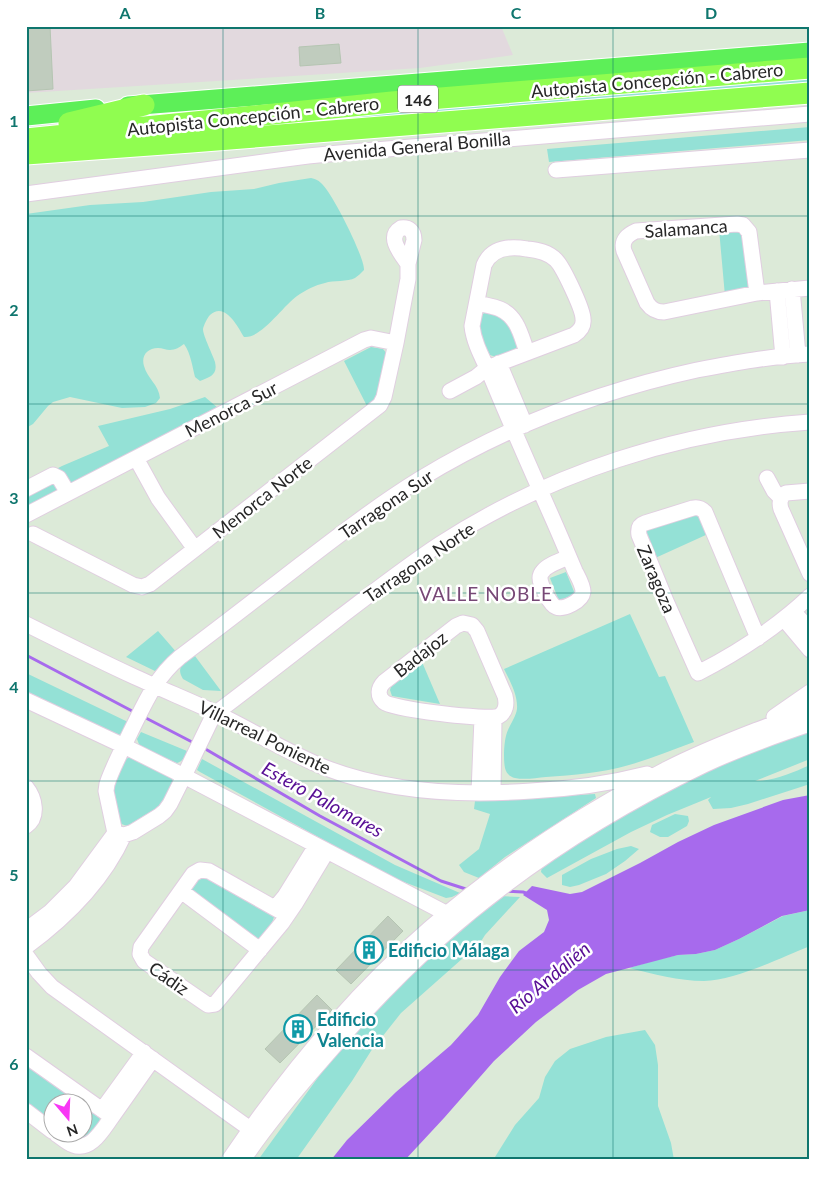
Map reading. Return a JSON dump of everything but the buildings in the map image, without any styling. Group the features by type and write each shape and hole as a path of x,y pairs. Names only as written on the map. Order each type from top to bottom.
{"highway":[{"name":"Autopista Concepción - Cabrero","path":"26,139 392,102 810,68"},
{"name":"Autopista Concepción - Cabrero","path":"26,154 810,93"},
{"path":"26,133 144,105"}],"main road":[{"path":"26,116 810,52"}],"street":[{"name":"Avenida General Bonilla","path":"26,194 331,153 810,114"},
{"path":"556,170 810,150"},
{"name":"Salamanca","path":"757,293 750,232 743,225 636,231 628,236 623,243 624,251 648,303 657,312 757,293 810,288"},
{"path":"450,391 493,366 578,333 582,327 582,313 565,274 556,260 543,252 517,247 497,250 489,256 484,265 473,319 473,333 476,343 493,366 519,428 540,490 570,557"},
{"name":"Menorca Norte","path":"28,514 30,535 139,587 150,584 376,409 383,401 408,279 408,264"},
{"path":"785,290 797,355"},
{"path":"477,303 498,308 511,316 518,326 528,352"},
{"name":"Menorca Sur","path":"28,514 364,340 371,338 396,343"},
{"name":"Tarragona Sur","path":"120,834 106,787 154,685 164,672 366,516 411,485 469,451 577,404 630,386 714,367 797,355"},
{"name":"Tarragona Norte","path":"120,834 134,832 165,811 216,713 387,581 450,538 491,514 540,490 614,461 684,441 736,430 810,422"},
{"path":"136,458 158,498 195,549"},
{"path":"26,489 53,476 59,478 68,493"},
{"path":"767,478 774,491 781,498"},
{"path":"810,491 786,493 780,502 781,509 810,574"},
{"name":"Zaragoza","path":"758,638 705,512 693,508 640,526 638,529 639,534 646,554 698,673 732,655 758,638 789,615 810,596"},
{"path":"789,615 810,630"},
{"path":"789,615 810,650"},
{"name":"Badajoz","path":"463,623 472,625 477,631 506,700 503,713 488,718 430,712 386,704 380,698 380,687 456,626 463,623"},
{"name":"Villarreal Poniente","path":"26,624 136,678 216,713 304,759 347,775 388,786 444,793 543,791 626,780 667,769"},
{"path":"747,734 810,692"},
{"path":"28,706 127,739 184,776 453,917"},
{"path":"453,917 468,896 576,821 667,769 747,734 810,710"},
{"path":"486,793 488,718"},
{"path":"229,1160 255,1132 314,1047 354,1002 405,951 585,830 626,806 722,757 810,724"},
{"path":"26,787 31,795 35,812 33,819 26,826"},
{"path":"26,930 50,912 76,886 120,834"},
{"path":"26,947 55,925 94,885 112,859 120,834"},
{"name":"Cádiz","path":"281,912 206,870 200,870 196,872 181,891 141,947 140,954 144,961 205,1003 215,1004 260,950 281,912 285,896 322,848"},
{"path":"181,891 260,950"},
{"path":"26,955 47,982 255,1132"},
{"path":"26,1056 107,1113"},
{"path":"92,1142 107,1113 149,1056"},
{"path":"26,1111 42,1123"},
{"path":"243,1160 255,1132"},
{"path":"71,1144 78,1146 88,1144"}],"shaded area":[{"path":"26,26 501,26 513,55 420,68 26,93"},
{"path":"810,75 810,83 115,138 448,104"},
{"path":"810,127 810,140 549,162 547,149"},
{"path":"311,178 319,181 326,189 347,225 363,263 364,270 355,278 345,281 328,282 307,290 291,301 265,328 251,336 244,337 235,322 226,313 221,311 210,315 203,329 216,366 214,373 210,377 200,381 195,377 190,356 184,344 172,350 151,349 144,356 143,362 159,393 160,398 156,403 145,407 122,408 70,397 53,402 33,424 26,428 26,214 90,205 143,202 211,192 254,189"},
{"path":"741,228 752,286 725,296 719,229"},
{"path":"486,311 505,316 519,345 514,350 496,357 490,355 480,327 480,321"},
{"path":"371,347 383,349 387,354 377,399 367,406 344,361"},
{"path":"205,397 218,408 26,507 26,485 62,466 109,446 98,426 170,409"},
{"path":"698,514 708,534 653,559 643,528"},
{"path":"566,572 575,594 559,601 550,578"},
{"path":"630,614 659,677 665,676 694,742 645,760 608,770 530,779 519,779 510,776 505,768 505,743 517,704 513,688 504,669"},
{"path":"158,631 178,654 155,671 126,657"},
{"path":"195,656 221,691 203,690 183,679 180,671 182,665"},
{"path":"422,662 440,704 392,696 391,687"},
{"path":"26,673 128,722 123,732 119,735 113,733 26,691"},
{"path":"810,731 810,759 755,781 790,774 810,765 810,784 731,808 713,809 708,800 711,797 631,832 547,878 541,872 542,866 557,854 684,781 742,755"},
{"path":"141,732 187,751 185,757 177,763 140,747 137,739"},
{"path":"133,756 171,776 173,782 160,806 127,826 119,823 112,784 126,759"},
{"path":"202,759 395,865 460,893 446,898 391,877 200,772 197,770"},
{"path":"595,794 596,798 505,857 479,878 464,872 459,865 479,849 490,814 474,809 475,801"},
{"path":"675,814 688,816 687,826 668,837 660,837 650,832 652,825"},
{"path":"631,846 639,849 606,874 579,885 570,887 562,885 562,875 591,859"},
{"path":"199,877 207,878 274,917 269,927 256,940 188,892"},
{"path":"499,896 520,897 480,943 401,1013 371,1051 296,1160 258,1160 338,1050 418,966"},
{"path":"810,910 810,946 744,973 717,980 695,981 666,977 629,968 678,955 715,950 783,916"},
{"path":"645,1030 655,1045 658,1065 658,1106 671,1143 674,1160 494,1160 515,1125 539,1098 545,1077 555,1061 570,1049 606,1037"},
{"path":"26,1065 67,1094 42,1094 42,1113 26,1102"},
{"path":"92,1112 100,1118 99,1123 92,1130"}],"water":[{"name":"Río Andalién","path":"810,795 810,910 782,916 715,950 678,955 606,974 578,990 536,1022 494,1061 405,1160 331,1160 347,1140 396,1092 451,1045 478,1015 500,977 519,951 544,932 549,920 547,910 523,895 532,886 570,894 582,892 714,825 783,800"}],"waterway":[{"name":"Estero Palomares","path":"26,655 134,712"},
{"name":"Estero Palomares","path":"142,716 194,743"},
{"name":"Estero Palomares","path":"202,747 320,816 441,881 469,890"},
{"name":"Estero Palomares","path":"505,891 529,894"}],"place":[{"name":"Edificio Málaga","path":"369,950"},
{"name":"Edificio Valencia","path":"298,1029"}],"district":[{"name":"VALLE NOBLE","path":"486,593"}]}
